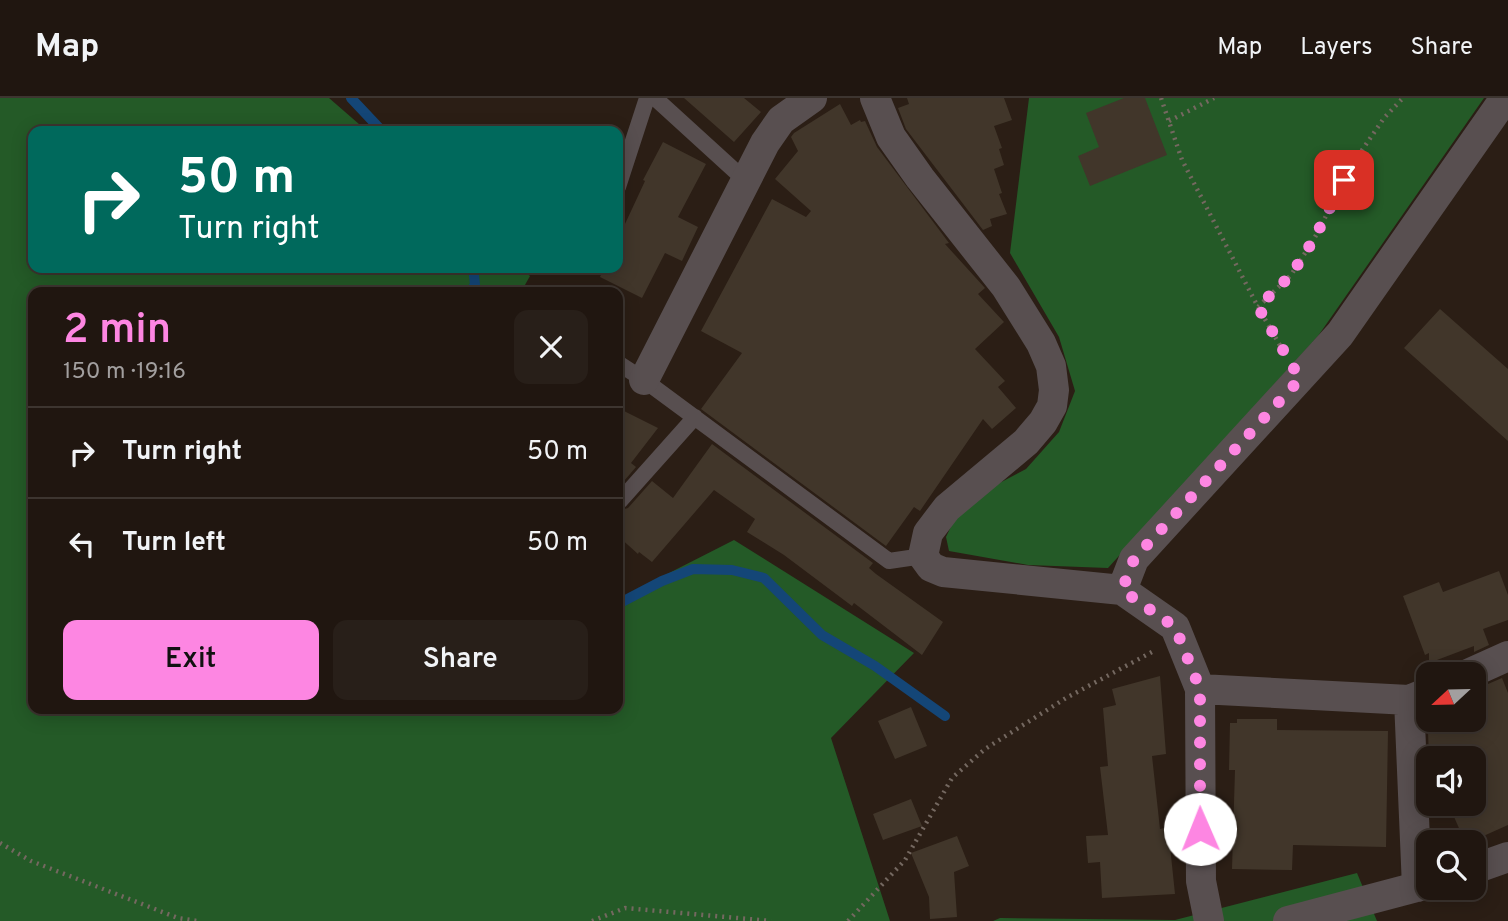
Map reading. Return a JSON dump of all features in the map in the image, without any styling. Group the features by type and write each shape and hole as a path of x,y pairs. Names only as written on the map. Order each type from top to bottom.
{"street":[{"path":"645,380 765,143 781,120 812,98"},
{"path":"875,98 891,136 920,178 1006,287 1041,343 1051,366 1054,390 1052,406 1043,422 1026,442 947,508 928,533 923,556 931,567 943,572 1122,590 1175,627 1200,689 1201,881 1209,921"},
{"path":"1122,590 1134,559 1340,334 1505,98"},
{"path":"1486,666 1508,656"},
{"path":"1200,689 1416,696"},
{"path":"1420,732 1422,830"},
{"path":"1486,865 1508,857"},
{"path":"1288,921 1416,887"}],"lane":[{"path":"623,176 647,98"},
{"path":"655,98 746,181"},
{"path":"623,366 889,561 923,556"},
{"path":"623,498 695,417"}],"path":[{"path":"1161,98 1182,160 1258,307 1300,379"},
{"path":"1169,121 1214,98"},
{"path":"1258,307 1291,275 1314,239 1354,163 1384,118 1402,98"},
{"path":"848,921 905,860 952,778 985,750 1066,698 1155,651"},
{"path":"0,843 31,861 178,918 197,921"},
{"path":"592,921 625,908 771,921"}],"green space":[{"path":"0,98 329,98 361,126 28,126 28,273 526,273 530,276 524,287 28,287 28,714 623,714 623,596 734,540 914,653 831,738 890,921 0,921"},
{"path":"1029,98 1484,98 1318,336 1108,568 1028,565 949,551 946,537 957,514 990,488 1026,469 1059,432 1075,391 1059,337 1010,253"},
{"path":"1357,873 1377,921 993,921 1000,918 1175,920"}],"building":[{"path":"684,98 744,98 761,112 734,142"},
{"path":"907,98 1004,98 1012,120 994,126 1002,148 999,149 1004,165 994,169 1002,193 999,194 1007,214 990,219 992,226 983,230 906,129 898,108 909,104"},
{"path":"1124,98 1145,98 1167,155 1090,186 1078,156 1099,147 1086,113"},
{"path":"840,104 851,125 860,120 865,121 877,147 949,243 945,244 985,288 978,294 1004,322 975,349 1005,381 998,387 1016,408 992,429 983,419 920,511 914,507 886,546 701,409 742,353 701,331 772,199 806,217 811,211 775,179 798,151 791,137 794,133"},
{"path":"663,142 706,164 678,217 698,227 682,261 665,253 642,298 600,277 602,273 623,273 623,228 645,181 643,180"},
{"path":"1440,309 1508,369 1508,441 1404,348"},
{"path":"623,410 658,428 631,463 636,467 623,482"},
{"path":"712,444 873,563 869,568 876,574 943,622 922,655 854,603 852,606 784,555 747,532 755,519 714,490 652,562 623,540 623,510 628,508 652,481 673,498"},
{"path":"1499,571 1508,595 1508,620 1483,629 1489,645 1474,652 1474,646 1429,662 1429,653 1425,655 1403,596 1439,582 1443,592"},
{"path":"1160,676 1166,754 1152,756 1160,829 1168,827 1175,894 1102,898 1100,862 1088,863 1086,836 1108,835 1100,767 1108,766 1103,708 1116,705 1112,689"},
{"path":"1502,678 1508,693 1508,825 1486,835 1486,830 1460,830 1454,816 1486,816 1486,746 1429,746 1428,732 1486,732 1486,685"},
{"path":"911,707 927,746 895,759 878,721"},
{"path":"1237,719 1277,719 1277,730 1388,731 1386,847 1293,845 1292,870 1232,869 1235,770 1229,770 1230,723 1237,723"},
{"path":"911,799 922,826 883,840 873,814"},
{"path":"957,836 969,866 954,872 957,917 930,919 929,897 911,853"}],"waterway":[{"path":"351,98 377,126"},
{"path":"474,273 474,287"},
{"path":"623,601 662,581 693,569 732,570 764,578 822,635 875,666 945,716"}],"route":[{"path":"1200,829 1200,689 1175,627 1122,590 1134,559 1300,379 1258,307 1291,275 1314,239 1344,180"}]}
